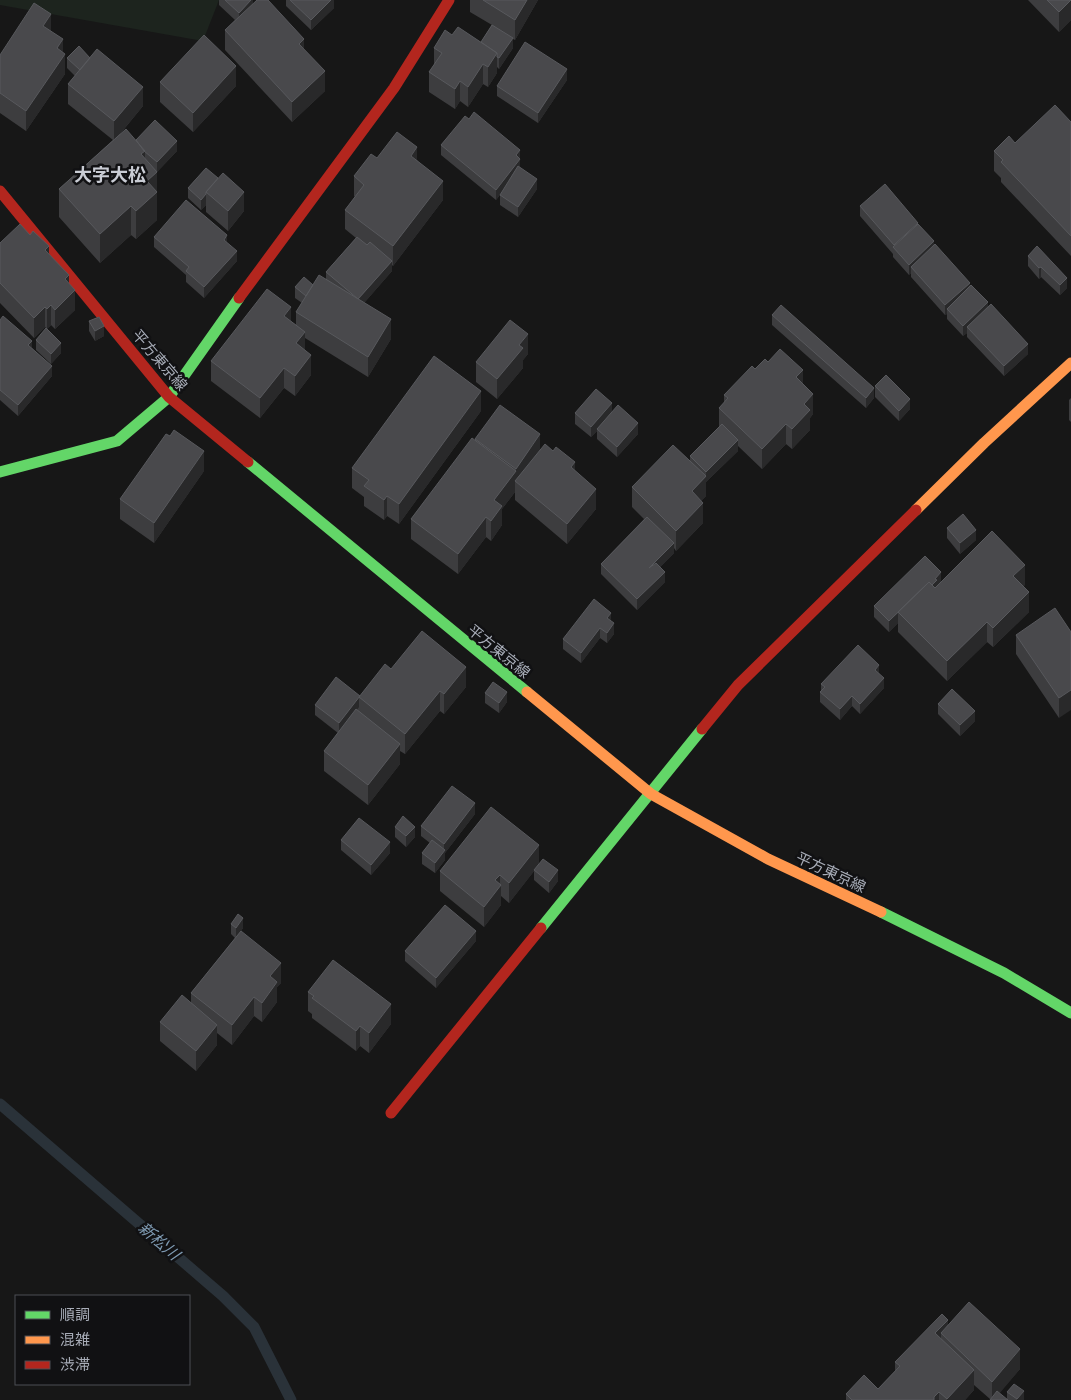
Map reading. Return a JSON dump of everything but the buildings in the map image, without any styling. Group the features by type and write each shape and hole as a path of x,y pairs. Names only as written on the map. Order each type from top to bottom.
{"street":[{"path":"0,472 117,442 169,397 195,358 394,88 449,0"},
{"name":"平方東京線","path":"0,191 169,397 651,794 768,859 902,922 1004,973 1071,1013"},
{"path":"391,1113 738,685 977,449 1071,363"}],"shaded area":[{"path":"0,0 219,0 203,41 0,5"}],"waterway":[{"name":"新松川","path":"0,1104 223,1296 254,1327 291,1400"}],"traffic: fast":[{"path":"0,472 117,441 169,397 239,298"},
{"path":"248,462 527,692"},
{"path":"541,928 702,729"},
{"path":"881,912 1004,973 1071,1013"}],"traffic: slow":[{"path":"916,510 984,443 1071,363"},
{"path":"527,692 651,794 768,859 881,912"}],"traffic: jam":[{"path":"239,298 394,88 449,0"},
{"path":"0,191 169,397 248,462"},
{"path":"702,729 738,685 916,510"},
{"path":"391,1113 541,928"}],"district":[{"name":"大字大松","path":"110,174"}]}
